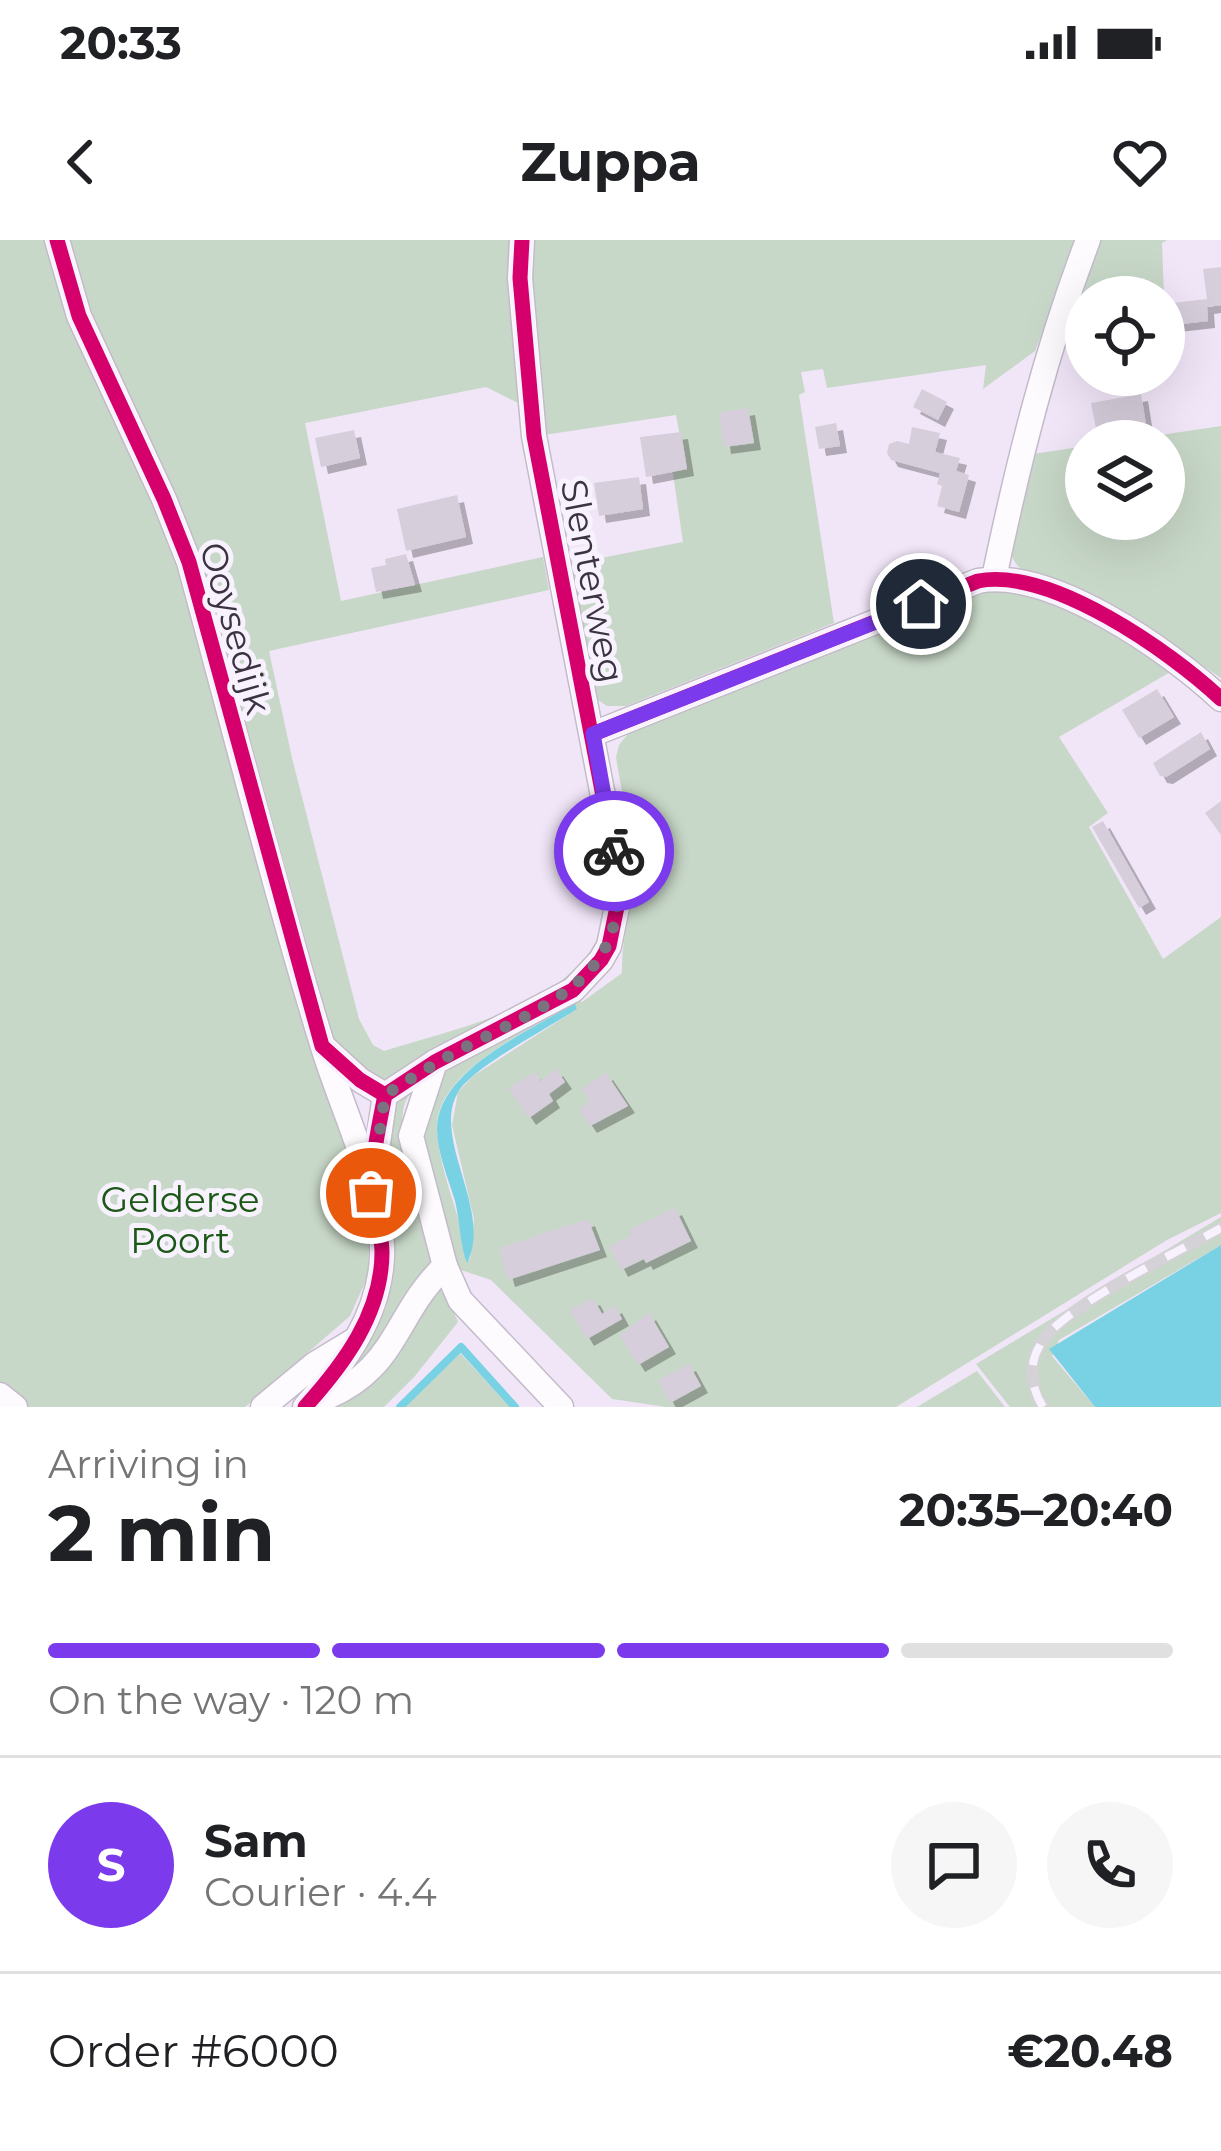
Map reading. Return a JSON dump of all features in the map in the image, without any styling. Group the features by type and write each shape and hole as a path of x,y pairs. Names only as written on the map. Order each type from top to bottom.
{"street":[{"name":"Ooysedijk","path":"57,240 79,316 189,562 322,1046 380,1224 380,1282 371,1312 336,1372 306,1406"},
{"name":"Slenterweg","path":"385,1095 435,1062 573,990 609,946 619,897 593,734 534,436 520,278 522,240"},
{"path":"994,578 1060,310 1088,240"},
{"path":"593,734 994,578 1033,585 1120,622 1190,670 1221,699"},
{"path":"322,1046 385,1095 371,1193"},
{"path":"435,1062 411,1136 445,1266 468,1310 561,1407"},
{"path":"306,1406 336,1395 378,1361 400,1334 425,1286 445,1266"},
{"path":"263,1407 315,1364 355,1340"},
{"path":"0,1395 15,1407"}],"green space":[{"name":"Gelderse Poort","path":"0,240 50,240 186,573 369,1219 368,1276 350,1316 245,1407 0,1407"},
{"path":"65,240 511,240 509,287 518,403 486,387 305,423 341,601 543,557 549,590 269,651 359,1019 373,1045 384,1051 485,1020 552,987 579,965 598,938 607,905 599,829 611,885 604,938 566,986 382,1083 333,1044 277,853"},
{"path":"532,240 1079,240 1035,351 983,389 986,365 827,388 823,369 801,372 805,392 799,395 834,623 626,706 607,706 598,700 570,564 683,542 672,467 685,465 676,415 544,435 533,340"},
{"path":"1093,240 1167,240 1162,243 1163,276 1080,276"},
{"path":"1221,426 1221,678 1122,611 1020,568 1009,545 1014,498 1026,455 1065,449 1065,540 1185,540 1185,431"},
{"path":"999,589 1067,610 1112,631 1172,671 1059,737 1108,813 1089,827 1163,959 1221,917 1221,1213 1167,1240 896,1407 666,1407 612,1399 491,1280 458,1269 421,1131 438,1081 455,1062 573,999 582,1002 622,973 633,870 616,757 631,730 970,592","holes":["575,1003 577,1009 473,1076 458,1092 452,1125 474,1219 470,1260 439,1147 440,1110 450,1090 488,1055"]},
{"path":"422,1081 405,1103 405,1148 420,1212 458,1322 384,1407 326,1407 337,1401 386,1308 392,1282 383,1181 394,1103"},
{"path":"1221,1217 1221,1245 1059,1340 1052,1356 1095,1407 1010,1407 976,1364"},
{"path":"460,1353 510,1407 405,1407"},
{"path":"977,1371 1005,1407 917,1407"}],"water":[{"path":"575,1003 577,1009 469,1079 452,1108 455,1150 473,1220 467,1263 439,1147 441,1108 469,1070"},
{"path":"1221,1245 1221,1407 1095,1407 1049,1349"}],"building":[{"path":"1221,267 1221,305 1207,307 1208,321 1185,324 1185,302 1207,299 1203,269"},
{"path":"922,389 947,402 938,420 913,407"},
{"path":"1141,396 1145,420 1094,420 1091,403"},
{"path":"748,408 754,443 724,447 719,413"},
{"path":"836,423 840,446 819,449 815,427"},
{"path":"912,427 940,433 935,452 960,458 956,471 969,475 959,512 937,506 940,473 891,460 887,453 889,444 909,444"},
{"path":"354,430 360,458 321,467 315,438"},
{"path":"681,432 687,469 646,477 640,437"},
{"path":"639,477 643,509 599,516 594,483"},
{"path":"457,495 466,537 406,551 397,509"},
{"path":"406,554 415,585 376,592 371,568"},
{"path":"1157,689 1174,717 1139,738 1122,710"},
{"path":"1201,732 1210,749 1166,777 1160,776 1153,763"},
{"path":"1221,801 1221,835 1205,813"},
{"path":"1103,821 1149,902 1139,908 1092,827"},
{"path":"556,1069 565,1082 549,1094 553,1101 529,1118 509,1088 535,1072 540,1081"},
{"path":"606,1073 628,1106 590,1126 579,1110 590,1102 582,1089"},
{"path":"675,1208 691,1241 621,1270 609,1246 632,1235 629,1230"},
{"path":"588,1219 600,1250 508,1280 499,1248"},
{"path":"593,1298 602,1314 615,1306 622,1319 587,1339 570,1310"},
{"path":"649,1313 669,1347 638,1365 620,1335"},
{"path":"689,1364 701,1386 670,1403 658,1380"}],"waterway":[{"path":"400,1407 461,1347 515,1407"}],"railway":[{"path":"1043,1407 1033,1368 1036,1353 1052,1330 1095,1297 1221,1228"}],"cycle path":[{"path":"57,240 79,316 189,562 322,1046 385,1095"},
{"path":"305,1407 347,1355 375,1296 382,1252 372,1176 385,1095 435,1062 573,990 609,946 619,897 534,436 520,278 522,240"},
{"path":"593,734 978,581 1007,580 1073,600 1141,637 1221,699"}],"way so far":[{"path":"371,1193 385,1095 435,1062 573,990 601,960 616,926 619,897 614,851"}],"route":[{"path":"614,851 593,734 921,604"}]}
